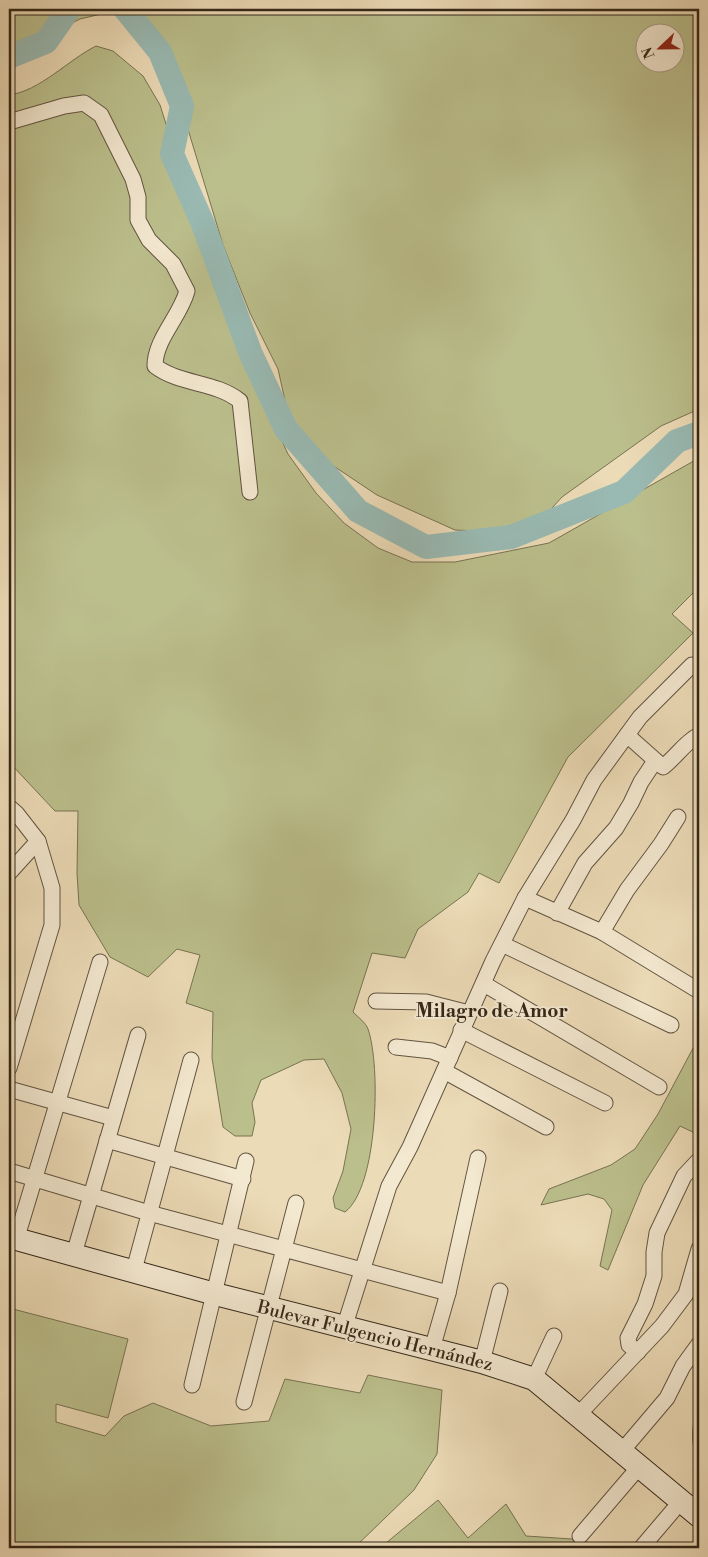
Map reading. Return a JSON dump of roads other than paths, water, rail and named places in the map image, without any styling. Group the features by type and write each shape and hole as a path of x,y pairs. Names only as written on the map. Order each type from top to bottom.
{"street":[{"path":"9,122 64,106 84,103 101,115 134,179 138,197 138,220 149,240 172,264 186,291 183,302 155,354 155,366 167,375 229,392 240,401 250,492"},
{"path":"344,1328 389,1186 469,1013 525,898 573,820 594,780 640,717 692,665"},
{"path":"627,735 663,767 690,740 699,735"},
{"path":"558,913 585,863 616,828 641,782 655,761"},
{"path":"9,807 17,814 38,841 52,888 52,925 9,1068"},
{"path":"602,932 627,890 661,844 678,817"},
{"path":"9,874 38,841"},
{"path":"525,898 602,932 699,991"},
{"path":"502,944 671,1026"},
{"path":"13,1238 35,1178 100,962"},
{"path":"484,984 659,1087"},
{"path":"376,1001 426,1002 469,1013"},
{"path":"461,1030 606,1103"},
{"path":"74,1254 138,1035"},
{"path":"396,1047 432,1051 447,1064 546,1127"},
{"path":"134,1270 191,1060"},
{"path":"9,1089 113,1118"},
{"path":"106,1140 165,1155 243,1179"},
{"path":"432,1349 448,1293 478,1158"},
{"path":"638,1352 629,1344 628,1338 644,1304 654,1276 654,1252 657,1233 684,1176 699,1160"},
{"path":"192,1385 246,1161"},
{"path":"9,1171 91,1194 149,1213 284,1247 448,1293"},
{"path":"244,1402 296,1203"},
{"name":"Bulevar Fulgencio Hernández","path":"13,1238 215,1294 482,1362 534,1379 579,1414 639,1467 682,1500 699,1516"},
{"path":"579,1414 662,1326 686,1294 699,1249"},
{"path":"482,1362 500,1290"},
{"path":"534,1379 554,1336"},
{"path":"622,1451 666,1398 683,1366 699,1344"},
{"path":"580,1536 639,1467"},
{"path":"642,1547 682,1500"}],"waterway":[{"path":"9,57 46,42 69,9"},
{"path":"125,9 160,52 182,106 172,154 203,224 250,352 286,429 358,511 426,547 511,537 624,492 677,441 699,433"}],"district":[{"name":"Milagro de Amor","path":"492,1011"}]}
